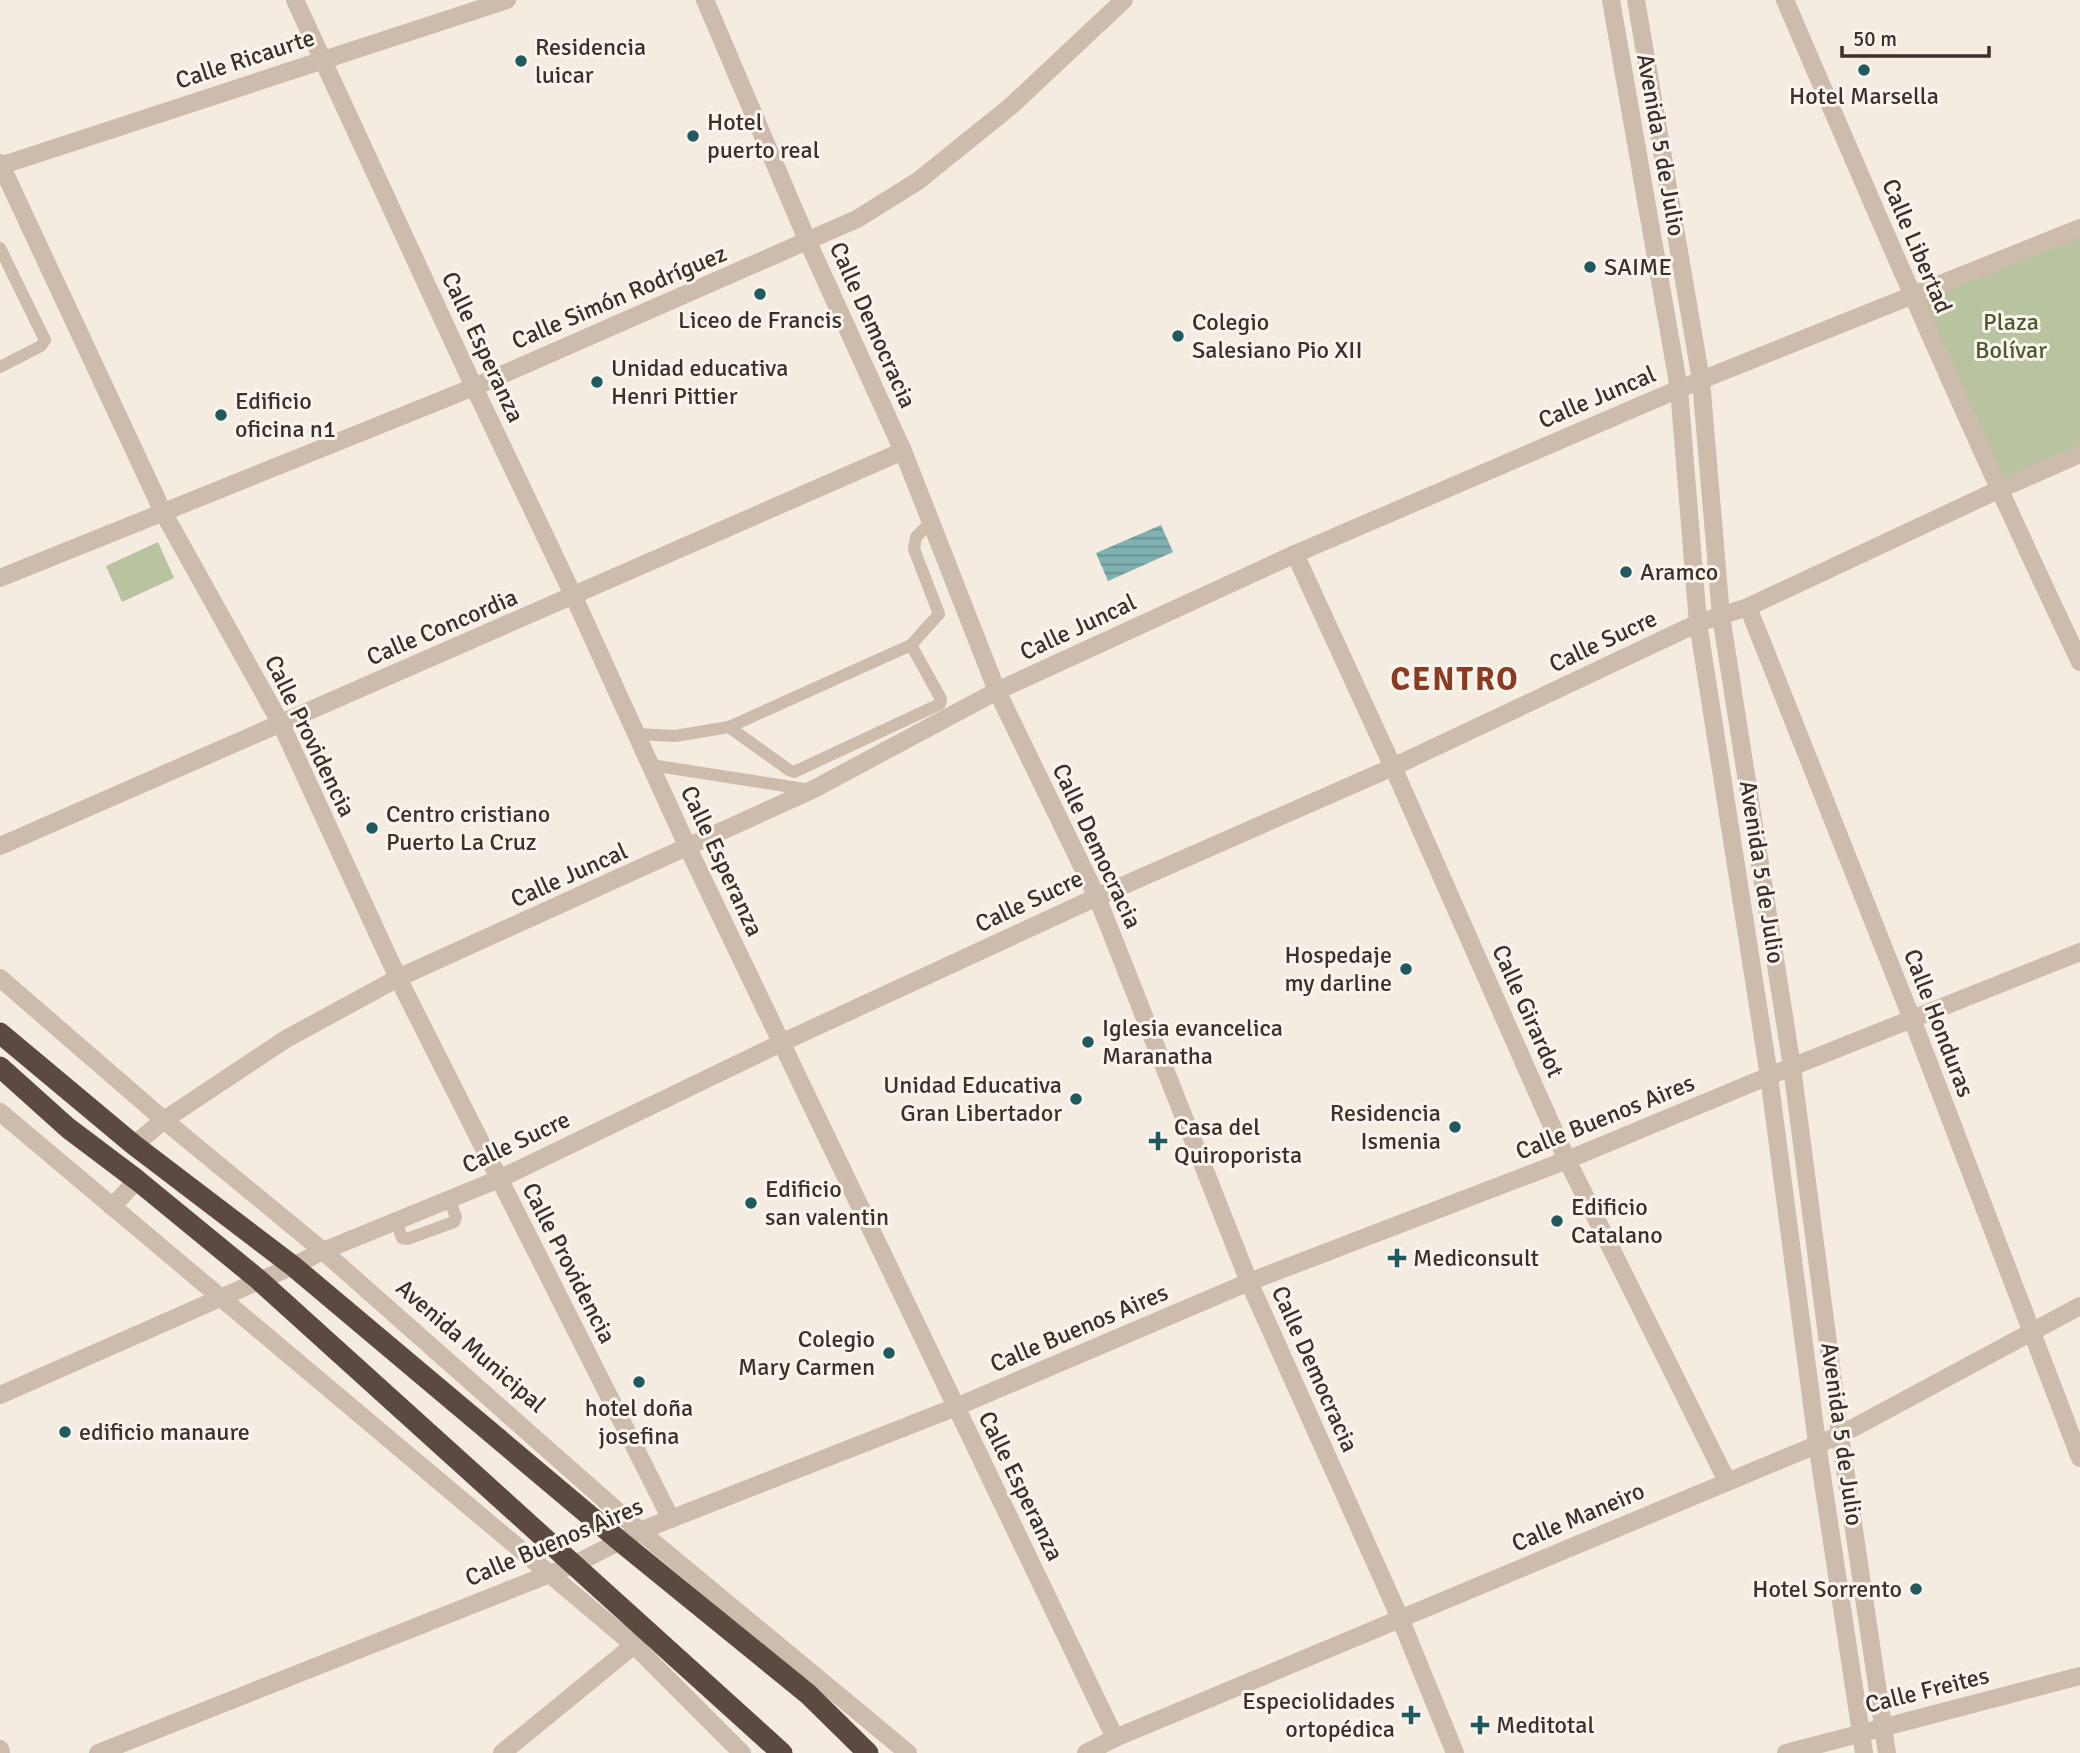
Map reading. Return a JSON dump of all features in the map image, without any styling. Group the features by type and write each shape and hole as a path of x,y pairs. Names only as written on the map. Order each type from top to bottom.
{"highway":[{"path":"0,1033 134,1145 293,1266 621,1542 808,1694 867,1753"},
{"path":"0,1068 68,1128 137,1180 259,1280 782,1753"}],"street":[{"name":"Calle Esperanza","path":"295,0 780,1043 1115,1738"},
{"name":"Calle Ricaurte","path":"0,165 507,0"},
{"name":"Calle Democracia","path":"705,0 808,242 932,521 997,691 1097,897 1249,1282 1401,1618 1455,1753"},
{"name":"Calle Simón Rodríguez","path":"0,578 474,387 857,219 918,181 1012,106 1124,0"},
{"name":"Avenida 5 de Julio","path":"1611,0 1679,389 1698,623 1769,1076 1817,1443 1864,1753"},
{"name":"Avenida 5 de Julio","path":"1636,0 1701,380 1721,616 1792,1067 1840,1435 1887,1753"},
{"name":"Calle Libertad","path":"1785,0 1912,297 1998,489 2080,662"},
{"name":"Calle Providencia","path":"0,165 163,512 281,724 398,978 671,1519"},
{"name":"Calle Juncal","path":"134,1145 164,1119 286,1039 398,978 812,790 997,691 1296,554 1679,389 2080,228"},
{"name":"Calle Concordia","path":"0,846 574,597 902,451"},
{"name":"Calle Sucre","path":"0,1395 323,1251 499,1179 780,1043 1097,897 1393,767 1698,623 1748,607 1998,489 2080,454"},
{"name":"Calle Girardot","path":"1296,554 1567,1160 1727,1481"},
{"name":"Calle Honduras","path":"1748,607 1912,1019 2080,1458"},
{"name":"Calle Buenos Aires","path":"98,1753 575,1564 640,1531 956,1407 1249,1282 1567,1160 2080,952"},
{"name":"Avenida Municipal","path":"0,978 323,1251 640,1531 908,1753"},
{"path":"0,1112 634,1645 742,1753"},
{"path":"112,1208 137,1180"},
{"name":"Calle Maneiro","path":"1086,1753 1115,1738 1840,1435 2080,1306"},
{"path":"502,1753 634,1645"},
{"name":"Calle Freites","path":"1786,1753 2080,1676"}],"lane":[{"path":"0,248 45,340 41,345 0,366"},
{"path":"636,734 675,736 729,727 911,645 939,614 914,549 916,537 932,521"},
{"path":"729,727 794,772 940,704 941,699 911,645"},
{"path":"650,765 812,790"}],"green space":[{"name":"Plaza Bolívar","path":"2080,233 2080,449 2000,483 1917,299"},
{"path":"158,542 174,578 122,602 106,566"}],"water":[{"path":"1161,525 1173,552 1108,581 1096,553"}],"place":[{"name":"Residencia luicar","path":"521,61"},
{"name":"Hotel Marsella","path":"1864,70"},
{"name":"Hotel puerto real","path":"693,136"},
{"name":"SAIME","path":"1590,267"},
{"name":"Liceo de Francis","path":"760,294"},
{"name":"Colegio Salesiano Pio XII","path":"1178,336"},
{"name":"Unidad educativa Henri Pittier","path":"597,382"},
{"name":"Edificio oficina n1","path":"221,415"},
{"name":"Aramco","path":"1626,572"},
{"name":"Centro cristiano Puerto La Cruz","path":"372,828"},
{"name":"Hospedaje my darline","path":"1406,969"},
{"name":"Iglesia evancelica Maranatha","path":"1088,1042"},
{"name":"Unidad Educativa Gran Libertador","path":"1076,1099"},
{"name":"Residencia Ismenia","path":"1455,1127"},
{"name":"Casa del Quiroporista","path":"1158,1141"},
{"name":"Edificio san valentin","path":"751,1203"},
{"name":"Edificio Catalano","path":"1557,1221"},
{"name":"Mediconsult","path":"1397,1258"},
{"name":"Colegio Mary Carmen","path":"889,1353"},
{"name":"hotel doña josefina","path":"639,1382"},
{"name":"edificio manaure","path":"65,1432"},
{"name":"Hotel Sorrento","path":"1916,1589"},
{"name":"Especiolidades ortopédica","path":"1411,1715"},
{"name":"Meditotal","path":"1480,1725"}],"district":[{"name":"CENTRO","path":"1455,679"}]}
